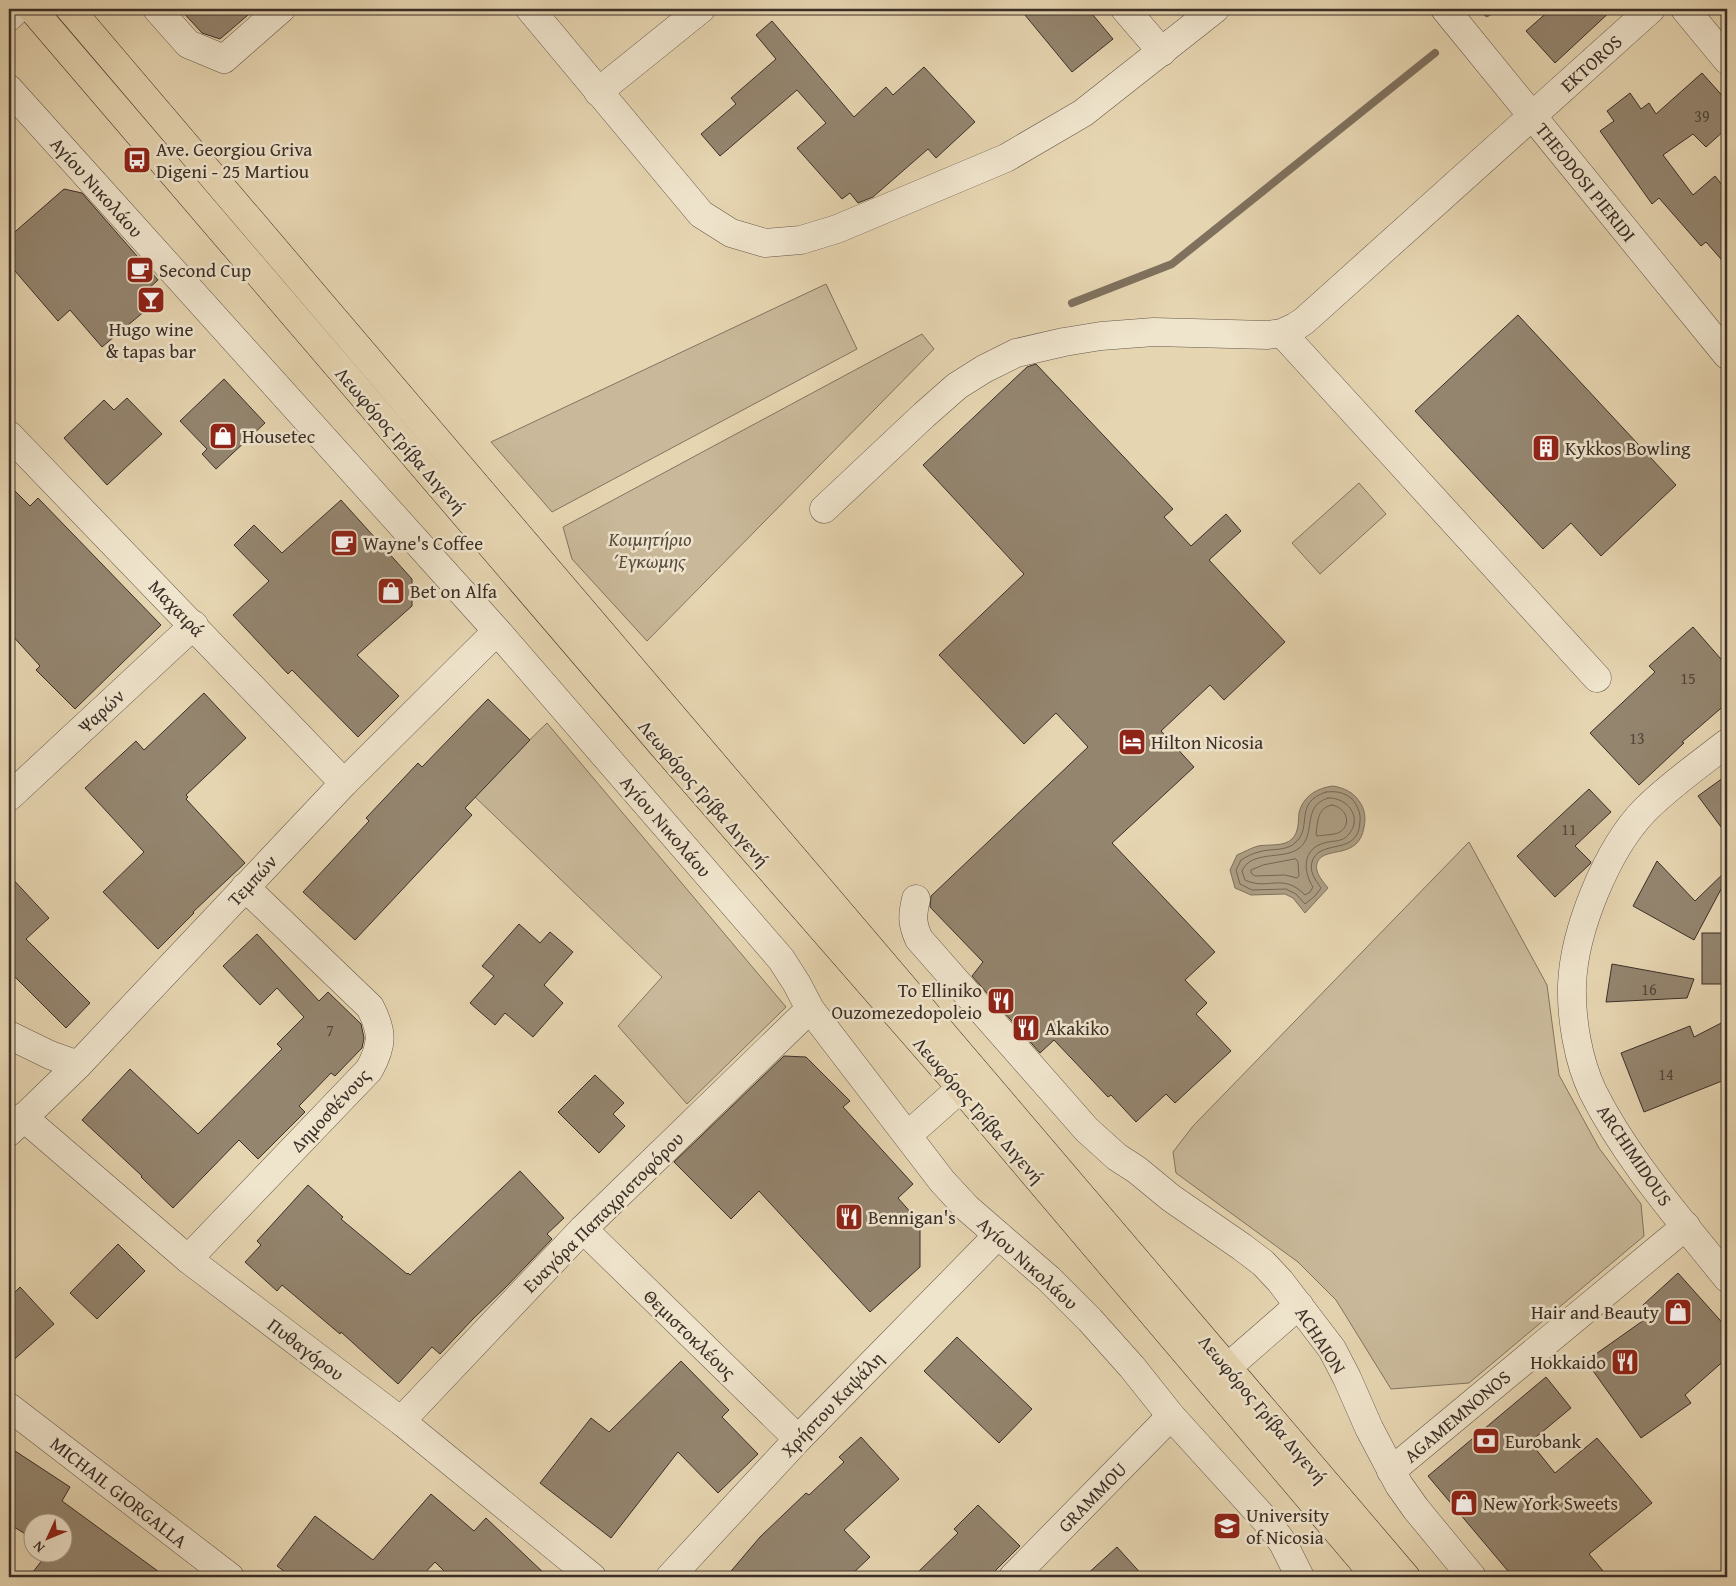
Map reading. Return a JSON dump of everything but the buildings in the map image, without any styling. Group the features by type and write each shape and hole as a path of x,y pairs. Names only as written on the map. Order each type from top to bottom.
{"main road":[{"name":"Λεωφόρος Γρίβα Διγενή","path":"32,9 656,738 960,1088 1376,1577"},
{"name":"Λεωφόρος Γρίβα Διγενή","path":"70,9 1406,1577"}],"street":[{"path":"9,16 17,9"},
{"path":"157,9 188,44 224,59 281,9"},
{"path":"530,9 701,214 730,234 765,243 801,240 837,229 1006,158 1083,113 1215,9"},
{"path":"598,92 701,9"},
{"path":"1126,9 1162,52"},
{"name":"THEODOSI PIERIDI","path":"1445,9 1727,355"},
{"name":"EKTOROS","path":"1282,332 1304,321 1651,9"},
{"path":"1685,9 1727,60"},
{"name":"Αγίου Νικολάου","path":"9,89 497,631 782,959 798,984 810,1009 942,1181 967,1208 1049,1279 1090,1320 1132,1367 1171,1416 1269,1524 1283,1543 1300,1577"},
{"path":"824,510 957,386 984,369 1016,353 1101,336 1154,332 1268,335 1282,332 1597,678"},
{"name":"Μαχαιρά","path":"9,435 344,782"},
{"name":"Ψαρών","path":"9,797 194,625"},
{"name":"Τεμπών","path":"16,1124 78,1065 344,782 497,631"},
{"name":"ARCHIMIDOUS","path":"1727,743 1645,810 1624,836 1604,871 1591,903 1579,940 1572,984 1579,1051 1592,1089 1630,1155 1727,1278"},
{"name":"Δημοσθένους","path":"188,1259 369,1070 377,1056 380,1039 378,1022 370,1007 245,887"},
{"name":"ACHAION","path":"916,899 913,927 919,939 1086,1130 1117,1157 1137,1170 1171,1198 1263,1263 1280,1281 1332,1349 1390,1471 1416,1509 1472,1577"},
{"name":"Ευαγόρα Παπαχριστοφόρου","path":"401,1421 583,1229 810,1009"},
{"path":"9,1035 50,1055 78,1065"},
{"path":"908,1136 960,1088"},
{"name":"Πυθαγόρου","path":"16,1124 188,1259 401,1421 592,1577"},
{"name":"AGAMEMNONOS","path":"1390,1471 1686,1226"},
{"name":"Θεμιστοκλέους","path":"583,1229 798,1439"},
{"name":"Χρήστου Καψάλη","path":"670,1577 798,1439 998,1234"},
{"path":"1228,1367 1299,1305"},
{"name":"MICHAIL GIORGALLA","path":"9,1407 230,1577"},
{"name":"GRAMMOU","path":"1013,1577 1171,1416"}],"green space":[{"path":"826,284 857,349 552,512 491,442"},
{"name":"Κοιμητήριο Έγκωμης","path":"922,334 934,349 647,641 572,559 563,527"},
{"path":"1359,483 1386,514 1320,574 1292,543"},
{"path":"547,723 786,1007 687,1104 618,1026 662,977 473,795"},
{"path":"1469,842 1547,985 1559,1075 1599,1148 1641,1204 1644,1236 1469,1383 1391,1389 1336,1300 1298,1262 1176,1173 1173,1152 1193,1126"}],"water":[{"path":"1333,786 1348,791 1359,801 1363,807 1364,827 1361,837 1356,844 1342,851 1328,854 1318,861 1317,872 1328,888 1305,913 1293,898 1285,894 1251,895 1235,888 1230,870 1237,855 1258,846 1289,842 1296,833 1299,813 1307,798 1316,791"}],"waterway":[{"path":"1487,13 1492,9"},
{"path":"1072,303 1172,264 1435,53"}],"place":[{"name":"Ave. Georgiou Griva Digeni - 25 Martiou","path":"137,160"},
{"name":"Second Cup","path":"140,270"},
{"name":"Hugo wine & tapas bar","path":"151,300"},
{"name":"Housetec","path":"223,436"},
{"name":"Kykkos Bowling","path":"1546,448"},
{"name":"Wayne's Coffee","path":"344,543"},
{"name":"Bet on Alfa","path":"391,591"},
{"name":"Hilton Nicosia","path":"1132,742"},
{"name":"To Elliniko Ouzomezedopoleio","path":"1001,1001"},
{"name":"Akakiko","path":"1026,1028"},
{"name":"Bennigan's","path":"849,1217"},
{"name":"Hair and Beauty","path":"1678,1312"},
{"name":"Hokkaido","path":"1625,1362"},
{"name":"Eurobank","path":"1486,1441"},
{"name":"New York Sweets","path":"1464,1503"},
{"name":"University of Nicosia","path":"1227,1526"}]}
